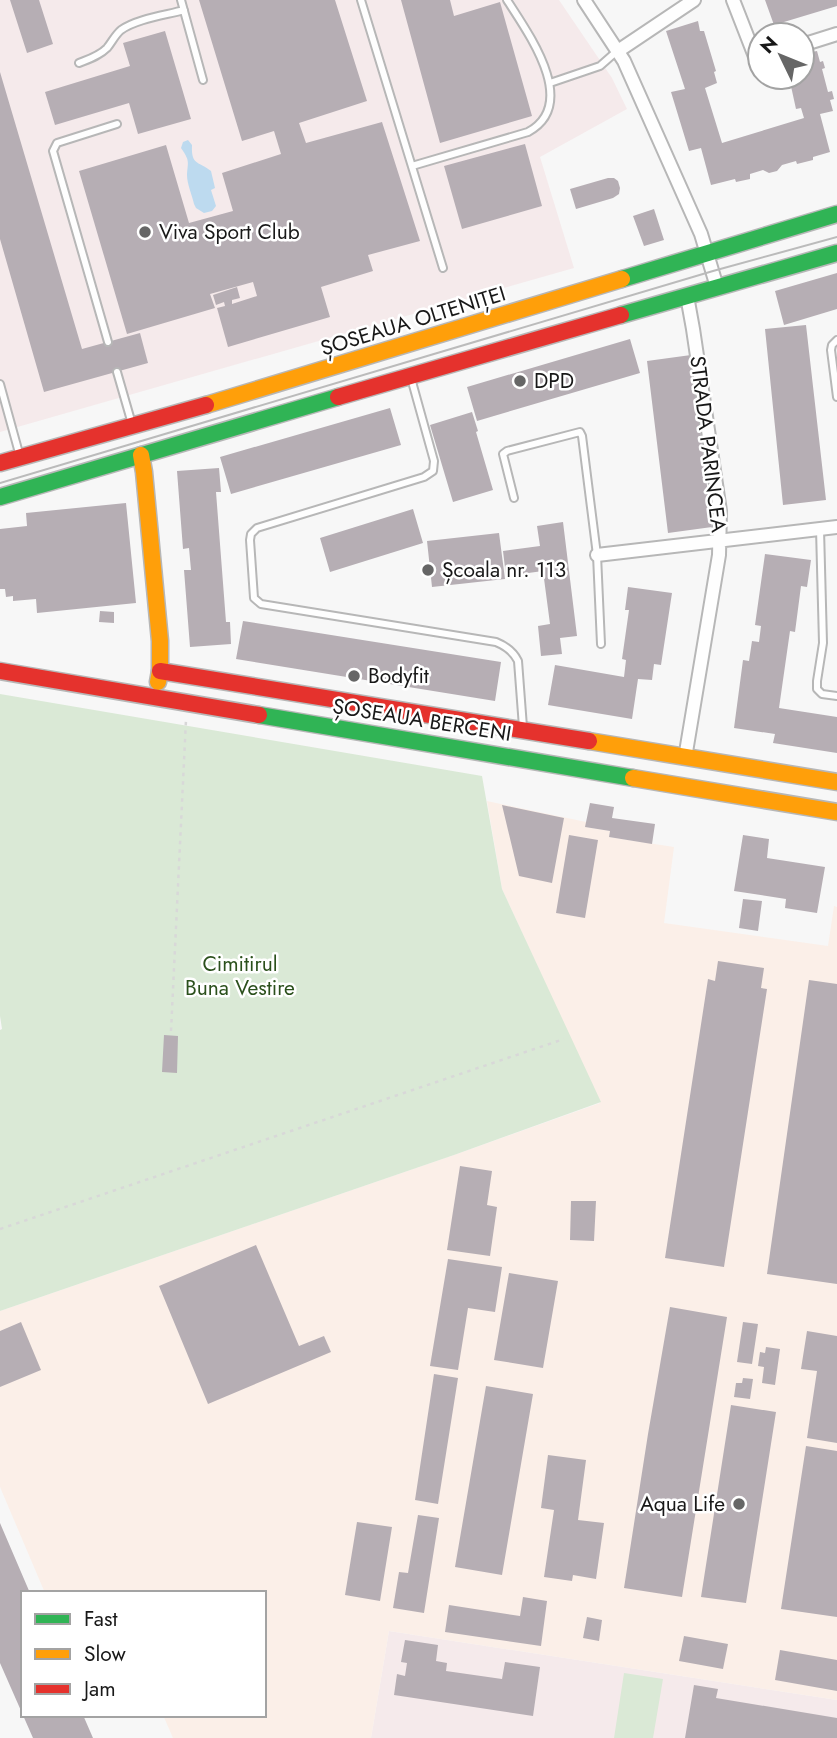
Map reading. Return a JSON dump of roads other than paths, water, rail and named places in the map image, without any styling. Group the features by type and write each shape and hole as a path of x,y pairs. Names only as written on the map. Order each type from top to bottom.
{"main road":[{"name":"ȘOSEAUA OLTENIȚEI","path":"0,463 133,426 837,214"},
{"path":"0,497 837,253"},
{"path":"133,426 144,472 160,641 160,671 156,697"},
{"name":"ȘOSEAUA BERCENI","path":"0,671 837,812"},
{"name":"ȘOSEAUA BERCENI","path":"160,671 837,782"}],"street":[{"path":"584,0 618,51 698,226 717,287"},
{"path":"618,51 694,0"},
{"path":"733,0 746,33"},
{"path":"816,41 837,34"},
{"name":"STRADA PARINCEA","path":"685,758 720,541 720,511 687,296"},
{"path":"597,555 837,527"}],"lane":[{"path":"181,0 203,80"},
{"path":"361,0 443,268"},
{"path":"412,166 533,129 542,122 549,108 550,83 531,37 507,0"},
{"path":"79,63 101,54 120,31 127,27 184,10"},
{"path":"550,83 600,66 618,51"},
{"path":"108,342 52,151 57,143 117,124"},
{"path":"837,340 831,350 837,397"},
{"path":"117,372 133,426"},
{"path":"410,376 434,461 433,471 424,477 257,528 251,534 250,540 254,598 261,604 503,645 515,654 518,662 523,732"},
{"path":"0,384 4,411 21,457"},
{"path":"514,498 503,454 580,432 597,555 601,644"},
{"path":"820,529 823,643 817,689 822,694 837,696"}],"water":[{"path":"188,140 196,162 211,171 215,188 211,190 216,206 212,211 204,213 194,204 187,178 188,161 181,148 183,142"}],"tram line":[{"path":"0,483 713,271 837,237"}],"place":[{"name":"Viva Sport Club","path":"145,232"},
{"name":"DPD","path":"520,381"},
{"name":"Școala nr. 113","path":"428,570"},
{"name":"Bodyfit","path":"354,676"},
{"name":"Aqua Life","path":"739,1504"}],"park label":[{"name":"Cimitirul Buna Vestire","path":"240,976"}]}
